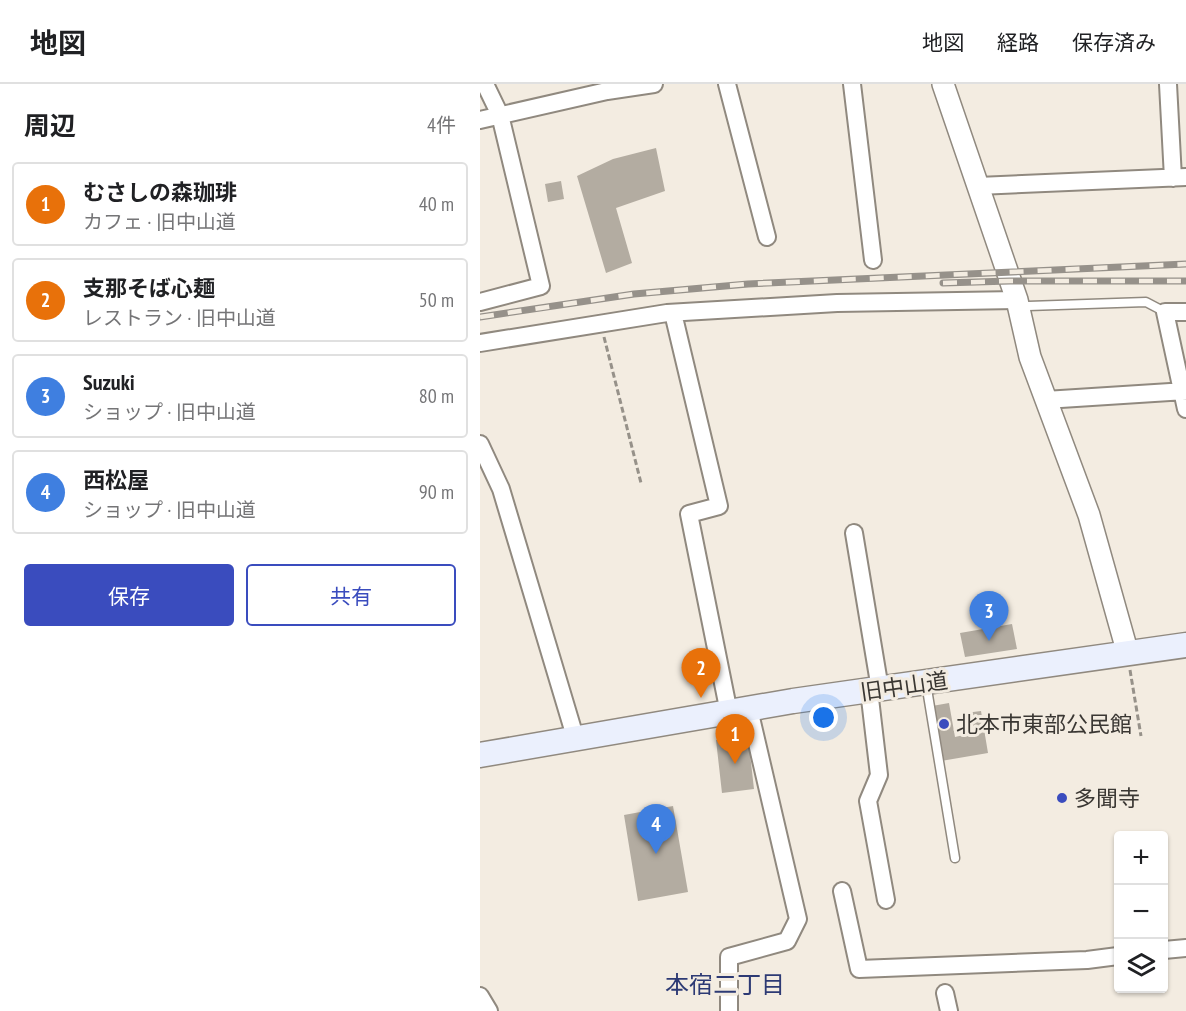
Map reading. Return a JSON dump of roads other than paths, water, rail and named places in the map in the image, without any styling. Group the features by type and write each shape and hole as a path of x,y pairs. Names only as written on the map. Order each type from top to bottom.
{"main road":[{"name":"旧中山道","path":"480,755 739,711 1186,645"}],"street":[{"path":"480,302 542,286 500,115 485,84"},
{"path":"480,120 591,89 654,84"},
{"path":"727,84 766,237"},
{"path":"852,84 873,260"},
{"path":"943,84 978,186 1023,303 1030,357 1089,515 1128,654"},
{"path":"978,186 1180,177 1168,84"},
{"path":"480,343 673,313 837,303 1023,303"},
{"path":"1186,312 1165,312 1186,409"},
{"path":"673,313 718,506 689,514 739,711 798,919 787,941 729,957 729,1011"},
{"path":"1045,400 1184,392"},
{"path":"480,444 501,489 576,740"},
{"path":"854,533 874,690 879,775 868,801 886,900"},
{"path":"842,891 859,969 1087,960 1114,957"},
{"path":"1168,950 1186,948"},
{"path":"945,993 949,1011"},
{"path":"480,996 489,1011"}],"lane":[{"path":"1023,303 1146,302 1165,312"},
{"path":"926,683 955,858"}],"railway":[{"path":"480,317 634,294 748,284 1186,264"},
{"path":"943,283 1186,281"}],"place":[{"name":"Suzuki","path":"989,641"},
{"name":"支那そば心麺","path":"701,698"},
{"name":"北本市東部公民館","path":"944,724"},
{"name":"むさしの森珈琲","path":"735,764"},
{"name":"多聞寺","path":"1062,798"},
{"name":"西松屋","path":"656,854"}],"district":[{"name":"本宿二丁目","path":"725,984"}]}
